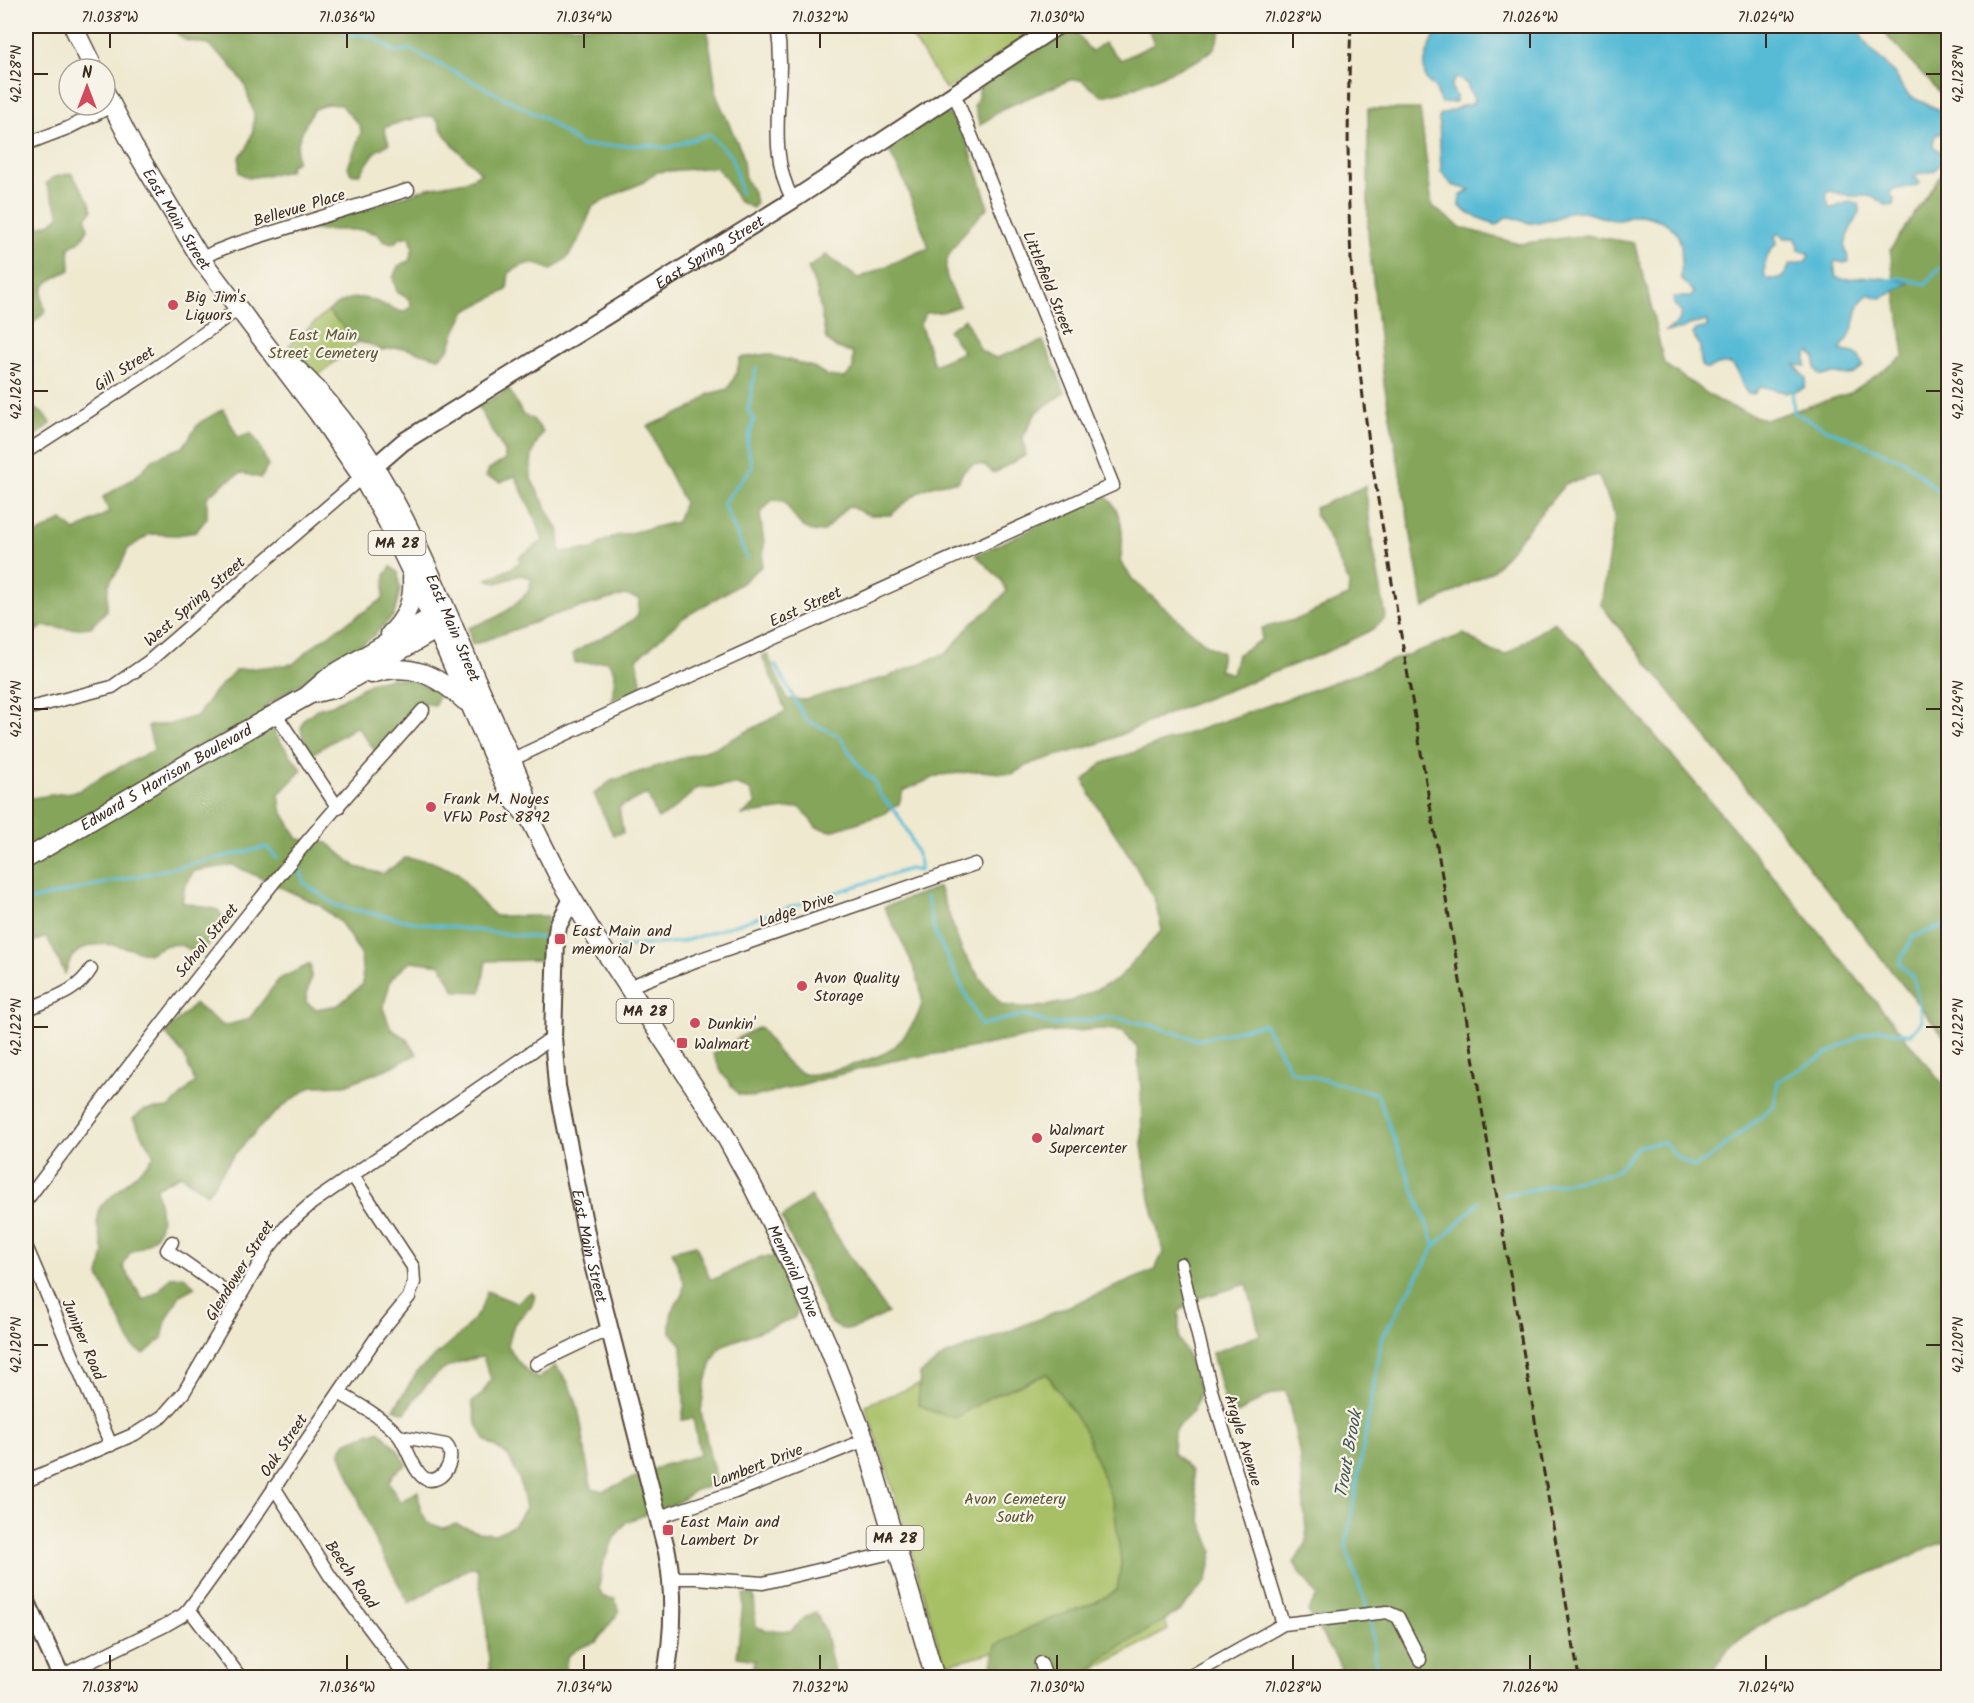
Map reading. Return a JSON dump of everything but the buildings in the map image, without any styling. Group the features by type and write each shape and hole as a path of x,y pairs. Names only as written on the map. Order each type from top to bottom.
{"main road":[{"path":"73,26 88,57"},
{"name":"East Spring Street","path":"368,472 403,442 794,200 1057,26"},
{"name":"East Main Street","path":"117,113 201,259 405,520 469,705 511,797 531,820 572,899 557,932 553,1036 557,1086 586,1231 609,1329 659,1517 672,1578 672,1643 665,1677"},
{"name":"East Main Street","path":"368,472 387,521 412,573 441,619 511,760 525,792 531,820"},
{"path":"366,654 393,631 408,612 412,596 412,573"},
{"name":"Edward S Harrison Boulevard","path":"307,696 330,676 366,654 441,619"},
{"name":"Edward S Harrison Boulevard","path":"26,859 275,713 307,696 336,688 441,619"},
{"path":"336,688 379,671 405,669 422,672 437,679 469,705"},
{"name":"Memorial Drive","path":"572,899 690,1080 748,1177 807,1299 865,1440 935,1677"},
{"path":"26,1600 61,1677"}],"street":[{"path":"777,26 780,61 777,150 782,175 794,200"},
{"name":"Littlefield Street","path":"954,93 1113,485"},
{"path":"26,144 68,128 84,117"},
{"name":"Bellevue Place","path":"201,259 232,245 408,190"},
{"name":"Gill Street","path":"26,452 183,349 238,309"},
{"name":"West Spring Street","path":"26,709 97,692 123,681 368,472"},
{"name":"East Street","path":"511,760 659,690 1113,485"},
{"name":"School Street","path":"26,1201 178,1002 303,847 423,710"},
{"path":"275,713 338,808"},
{"name":"Ladge Drive","path":"628,987 698,960 975,864"},
{"path":"26,1010 74,988 84,981 91,969"},
{"name":"Glendower Street","path":"26,1481 150,1425 174,1405 184,1392 268,1249 288,1224 312,1203 553,1036"},
{"name":"Oak Street","path":"61,1677 164,1626 189,1609 239,1540 378,1335 409,1297 414,1281 413,1267 353,1176"},
{"path":"172,1242 167,1250 238,1300"},
{"name":"Juniper Road","path":"26,1246 111,1444"},
{"name":"Argyle Avenue","path":"1181,1264 1211,1390 1283,1624"},
{"path":"536,1364 609,1329"},
{"path":"339,1393 381,1419 399,1436"},
{"name":"Lambert Drive","path":"659,1517 735,1492 865,1440"},
{"name":"Beech Road","path":"274,1487 330,1576 407,1677"},
{"path":"672,1578 763,1583 898,1551"},
{"path":"189,1609 241,1677"},
{"path":"1186,1677 1283,1624 1370,1613 1387,1612 1398,1617 1420,1660"},
{"path":"1041,1664 1046,1677"}],"green space":[{"path":"168,26 707,26 717,97 742,153 745,178 754,194 756,204 753,208 738,201 727,180 716,167 657,172 642,183 593,206 579,240 567,258 551,270 530,264 509,273 507,290 466,311 449,349 439,358 404,348 381,350 358,342 328,311 348,299 356,298 365,298 403,312 412,306 409,299 397,292 393,278 398,266 409,261 413,248 410,236 400,238 395,243 384,242 378,234 363,230 303,230 428,188 466,181 481,173 451,142 441,129 439,122 432,116 403,121 384,128 389,144 376,151 360,174 351,174 348,167 361,132 360,126 341,105 326,104 313,110 299,141 297,161 290,166 290,170 248,178 239,172 239,157 247,148 253,130 254,114 244,83 228,62 207,44 185,40"},
{"path":"905,26 1041,26 946,90"},
{"path":"1072,26 1091,52 1104,43 1121,60 1154,44 1147,26 1223,26 1214,49 1196,61 1128,90 1102,96 1081,80 1070,80 1004,108 980,125 974,106 980,86"},
{"path":"1880,26 1948,26 1948,101 1885,34"},
{"path":"1368,109 1420,109 1432,206 1462,228 1519,244 1586,235 1634,243 1664,364 1720,402 1765,420 1850,393 1904,356 1890,250 1948,165 1948,1042 1601,605 1615,515 1598,475 1565,484 1493,571 1424,608 1384,383 1368,233"},
{"path":"940,113 949,115 961,131 988,207 963,234 952,250 946,265 946,275 960,306 942,312 926,313 920,324 934,365 963,352 948,330 965,319 981,351 996,358 1043,341 1065,392 1036,413 1023,437 1026,455 994,473 984,465 974,464 963,472 958,482 947,482 929,487 891,515 869,515 848,506 823,532 815,532 804,527 784,501 772,500 760,514 764,543 762,566 742,583 683,618 637,659 642,688 612,700 615,673 607,660 575,663 573,654 631,621 638,615 639,599 625,595 563,612 472,645 468,628 495,618 508,610 528,592 532,578 520,575 497,583 487,579 510,569 520,562 519,557 543,541 515,476 501,482 486,477 489,469 505,460 505,452 478,407 509,389 523,415 533,419 543,432 532,454 531,479 559,531 560,552 593,549 612,537 677,522 684,502 648,426 692,408 709,394 728,389 737,372 740,358 767,354 813,367 828,376 845,378 853,369 853,353 835,347 826,339 817,291 808,268 826,255 858,278 929,248 904,180 889,151 891,147"},
{"path":"71,173 90,202 92,211 86,217 88,229 81,240 69,248 70,270 50,281 43,290 46,311 26,330 26,211 40,227 51,223 60,215 46,184 52,178"},
{"name":"East Main Street Cemetery","path":"328,311 358,342 319,375 289,345"},
{"path":"35,409 44,414 51,424 26,442 26,413"},
{"path":"223,409 238,437 251,433 259,444 268,466 261,478 241,473 207,497 207,518 196,532 177,535 150,534 128,549 108,585 107,610 91,627 69,629 44,626 26,637 26,540 62,520 75,531 109,512 103,497 134,478 155,458 183,447 199,423"},
{"path":"1365,486 1386,617 1374,629 1324,653 1177,710 1101,743 1032,763 1012,774 980,771 940,775 903,791 899,804 881,815 831,831 816,827 800,807 742,815 756,804 750,790 737,785 698,788 670,812 658,819 647,794 619,807 623,833 613,835 594,794 611,781 717,747 786,711 762,656 767,654 787,699 805,700 890,676 948,652 970,625 1007,591 1001,580 976,555 1104,495 1119,516 1122,534 1120,561 1133,580 1207,645 1222,653 1219,670 1232,674 1237,655 1261,640 1262,628 1298,619 1348,596 1349,583 1322,524 1315,515 1315,508"},
{"path":"391,567 398,573 400,590 394,615 370,639 264,707 277,737 302,770 279,794 281,809 298,839 328,843 356,867 383,874 405,858 430,861 458,873 495,916 548,916 540,960 486,961 481,992 455,991 441,965 411,961 391,979 383,1008 391,1029 407,1039 417,1054 345,1085 312,1086 287,1103 262,1125 233,1156 207,1194 180,1175 156,1188 161,1219 160,1228 151,1241 130,1252 123,1267 143,1300 158,1292 170,1277 184,1276 195,1287 180,1295 166,1321 162,1338 144,1354 133,1347 99,1276 104,1252 97,1224 100,1207 154,1156 133,1119 144,1110 169,1108 195,1082 184,1055 165,1033 195,1004 224,1026 249,1019 279,979 310,964 311,975 306,1002 316,1009 338,1005 363,984 361,954 341,923 319,905 233,865 194,871 185,885 182,902 218,910 225,920 200,955 186,947 174,944 163,946 148,954 119,946 99,944 81,950 73,956 65,974 47,937 26,944 26,797 78,791 154,750 148,726 170,724 197,716 216,690 236,670 293,664 318,642 383,599 385,575"},
{"path":"1554,622 1578,644 1765,866 1948,1090 1948,1540 1845,1584 1758,1626 1728,1649 1707,1677 1325,1677 1342,1668 1308,1611 1317,1596 1294,1563 1307,1542 1299,1451 1286,1390 1269,1395 1229,1418 1212,1353 1260,1335 1247,1284 1200,1298 1179,1311 1179,1339 1187,1354 1200,1391 1193,1411 1174,1431 1173,1453 1192,1471 1201,1521 1213,1551 1207,1580 1180,1611 1108,1654 1082,1677 994,1677 991,1670 996,1645 1035,1625 1096,1602 1117,1590 1121,1563 1114,1505 1085,1431 1047,1374 990,1397 955,1418 934,1412 918,1404 920,1374 944,1356 1155,1270 1163,1252 1150,1199 1142,1146 1137,1047 1123,1031 1102,1029 1046,1033 895,1060 754,1097 738,1094 722,1073 713,1054 760,1027 785,1061 804,1074 846,1067 887,1052 904,1036 918,1013 922,1000 913,965 884,907 939,887 962,951 1002,1005 1032,1008 1072,1001 1117,980 1162,930 1155,901 1084,781 1101,764 1464,634 1488,649 1505,655"},
{"path":"392,678 409,680 440,691 435,705 420,703 416,706 376,752 357,726 312,754 303,738 301,728 304,719 317,709 332,705 373,682"},
{"path":"810,1196 888,1313 864,1325 849,1329 841,1329 828,1319 782,1218"},
{"path":"696,1245 710,1279 717,1278 761,1257 776,1257 797,1312 794,1318 721,1346 712,1362 704,1389 701,1412 718,1484 696,1490 678,1502 626,1522 614,1538 602,1566 599,1589 603,1597 615,1599 619,1612 596,1642 579,1648 567,1657 565,1677 490,1677 486,1621 477,1568 471,1567 409,1603 373,1537 340,1451 346,1442 379,1430 397,1449 407,1464 393,1474 389,1482 400,1502 418,1491 420,1509 428,1523 443,1528 456,1524 478,1532 495,1534 513,1526 526,1508 520,1481 508,1455 485,1440 476,1422 472,1402 482,1394 491,1379 483,1357 469,1359 446,1368 429,1382 405,1413 394,1409 417,1372 464,1331 480,1311 487,1291 516,1303 531,1292 535,1296 532,1305 514,1324 508,1345 521,1364 538,1379 555,1366 565,1377 572,1391 581,1423 592,1488 603,1491 664,1465 700,1455 693,1418 682,1420 684,1405 682,1345 670,1331 672,1313 682,1297 684,1282 672,1251"},
{"name":"Avon Cemetery South","path":"1077,1324 1168,1630 1079,1677 1031,1642 944,1665 885,1463 865,1405"},
{"path":"744,1594 754,1595 756,1627 767,1630 791,1631 805,1617 816,1612 826,1634 835,1677 749,1677 755,1660 737,1657"}],"water":[{"path":"1443,26 1698,26 1699,31 1713,26 1857,26 1868,46 1894,73 1907,94 1948,113 1948,130 1936,135 1933,146 1942,153 1943,162 1934,171 1917,174 1915,177 1920,183 1918,185 1892,190 1890,194 1895,200 1894,205 1886,206 1873,196 1851,196 1829,191 1826,195 1829,208 1851,201 1859,204 1860,210 1847,236 1845,246 1849,262 1836,261 1834,263 1836,278 1869,277 1909,283 1884,297 1879,298 1869,294 1859,306 1853,328 1840,350 1857,354 1863,366 1850,375 1820,375 1815,368 1815,358 1810,352 1806,355 1806,366 1795,365 1806,379 1805,387 1789,392 1761,386 1754,394 1748,394 1733,365 1719,365 1707,369 1701,366 1700,347 1693,334 1696,330 1707,327 1707,321 1689,325 1680,330 1665,331 1677,324 1682,314 1674,304 1673,297 1691,297 1694,293 1681,279 1682,255 1679,240 1671,227 1664,222 1638,215 1616,220 1574,211 1553,219 1532,223 1506,217 1496,225 1471,215 1463,209 1459,205 1460,196 1470,190 1452,185 1441,171 1439,118 1440,115 1472,104 1474,99 1466,83 1458,78 1454,80 1451,87 1456,96 1456,102 1441,103 1437,92 1426,79 1426,58","holes":["1779,233 1785,238 1795,238 1798,250 1808,253 1809,257 1804,262 1790,265 1780,279 1768,279 1765,277 1765,263 1777,243 1775,236"]}],"waterway":[{"path":"341,26 346,34 372,36 396,52 410,49 545,119 582,146 649,145 667,148 709,134 732,157 741,193"},
{"path":"1888,280 1900,278 1926,284 1935,272 1948,263"},
{"path":"747,559 723,503 752,467 747,443 754,419 748,410 756,368"},
{"path":"1792,390 1794,412 1824,428 1904,461 1946,498 1948,504"},
{"path":"619,947 681,942 909,869 920,871 920,862 909,834 896,812 880,795 874,781 863,772 839,736 806,720 775,664"},
{"path":"26,897 30,900 267,847 277,858"},
{"path":"301,872 304,883 337,906 418,923 541,938"},
{"path":"926,897 935,933 981,1025 1023,1015 1053,1025 1112,1017 1150,1025 1198,1040 1264,1024 1291,1071 1377,1094 1435,1246"},
{"path":"1504,1195 1614,1173 1638,1146 1664,1142 1678,1158 1694,1167 1708,1159 1774,1106 1778,1081 1862,1035 1880,1029 1910,1035 1922,1021 1914,979 1899,963 1913,937 1948,924"},
{"name":"Trout Brook","path":"1368,1611 1346,1547 1382,1338 1435,1246 1479,1202"},
{"name":"Trout Brook","path":"1371,1617 1377,1678"}],"railway":[{"path":"1351,26 1348,107 1350,228 1354,310 1368,435 1579,1678"}],"place":[{"name":"Big Jim's Liquors","path":"173,305"},
{"name":"Frank M. Noyes VFW Post 8892","path":"431,807"},
{"name":"East Main and memorial Dr","path":"560,939"},
{"name":"Avon Quality Storage","path":"802,986"},
{"name":"Dunkin'","path":"695,1023"},
{"name":"Walmart","path":"682,1043"},
{"name":"Walmart Supercenter","path":"1037,1138"},
{"name":"East Main and Lambert Dr","path":"668,1530"}]}
